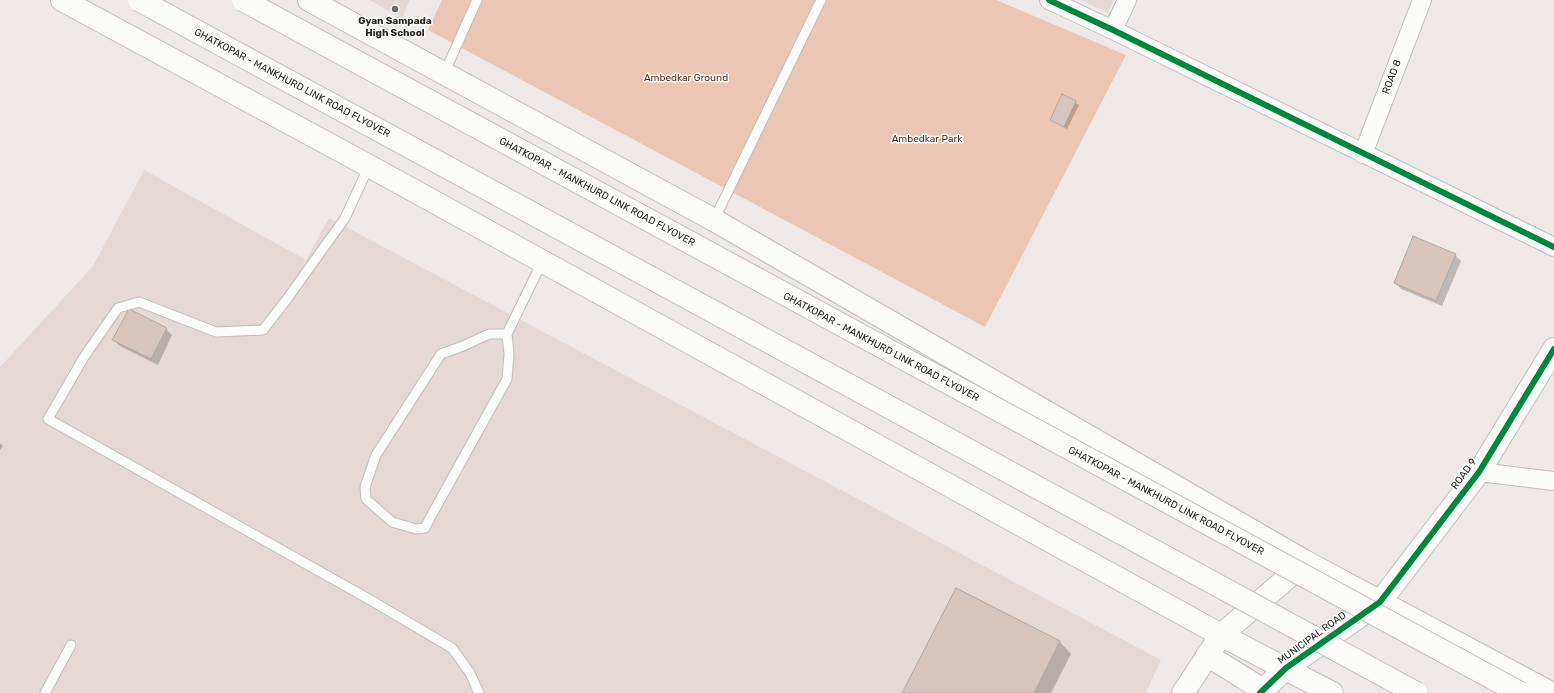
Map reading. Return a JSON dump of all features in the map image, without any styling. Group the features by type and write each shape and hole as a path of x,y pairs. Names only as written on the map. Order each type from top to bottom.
{"main road":[{"path":"62,0 369,166 1221,634 1332,693"},
{"name":"GHATKOPAR - MANKHURD LINK ROAD FLYOVER","path":"139,0 1416,693"},
{"name":"GHATKOPAR - MANKHURD LINK ROAD FLYOVER","path":"243,0 1520,693"},
{"path":"308,0 714,220 1306,562 1551,693"},
{"name":"ROAD 9","path":"1380,602 1479,472 1554,349"},
{"path":"1183,693 1221,634 1306,562"},
{"name":"MUNICIPAL ROAD","path":"1262,691 1286,668 1380,602"},
{"path":"1207,654 1262,691"}],"street":[{"path":"1049,0 1554,247"},
{"path":"1113,30 1127,0"},
{"name":"ROAD 8","path":"1363,154 1422,0"},
{"path":"1479,472 1554,481"}],"lane":[{"path":"444,74 477,0"},
{"path":"714,220 822,0"},
{"path":"369,166 344,218 287,299 263,330 216,332 139,302 118,308 84,357 48,419 367,598 452,648 470,673 479,693"},
{"path":"507,334 489,334 441,354 376,455 365,487 366,499 392,522 416,529 425,528 507,379 509,354 507,334 542,262"},
{"path":"45,693 71,645"}],"shaded area":[{"name":"Gyan Sampada High School","path":"369,0 410,0 402,18"},
{"path":"1080,0 1114,0 1108,13"},
{"path":"144,170 306,260 329,218 1161,660 1146,693 0,693 0,367 93,266"}],"green space":[{"name":"Ambedkar Park","path":"442,0 996,0 1126,55 985,327 428,30"}],"building":[{"path":"1062,94 1076,101 1064,127 1050,120"},
{"path":"1413,236 1456,254 1436,301 1394,283"},
{"path":"129,309 167,328 151,359 112,340"},
{"path":"956,588 1060,641 1034,693 902,693"}],"cycle path":[{"path":"1049,0 1554,247"},
{"path":"1260,693 1286,668 1380,602 1479,472 1554,349"}],"place":[{"name":"Gyan Sampada High School","path":"395,9"}],"park label":[{"name":"Ambedkar Ground","path":"686,78"}]}
